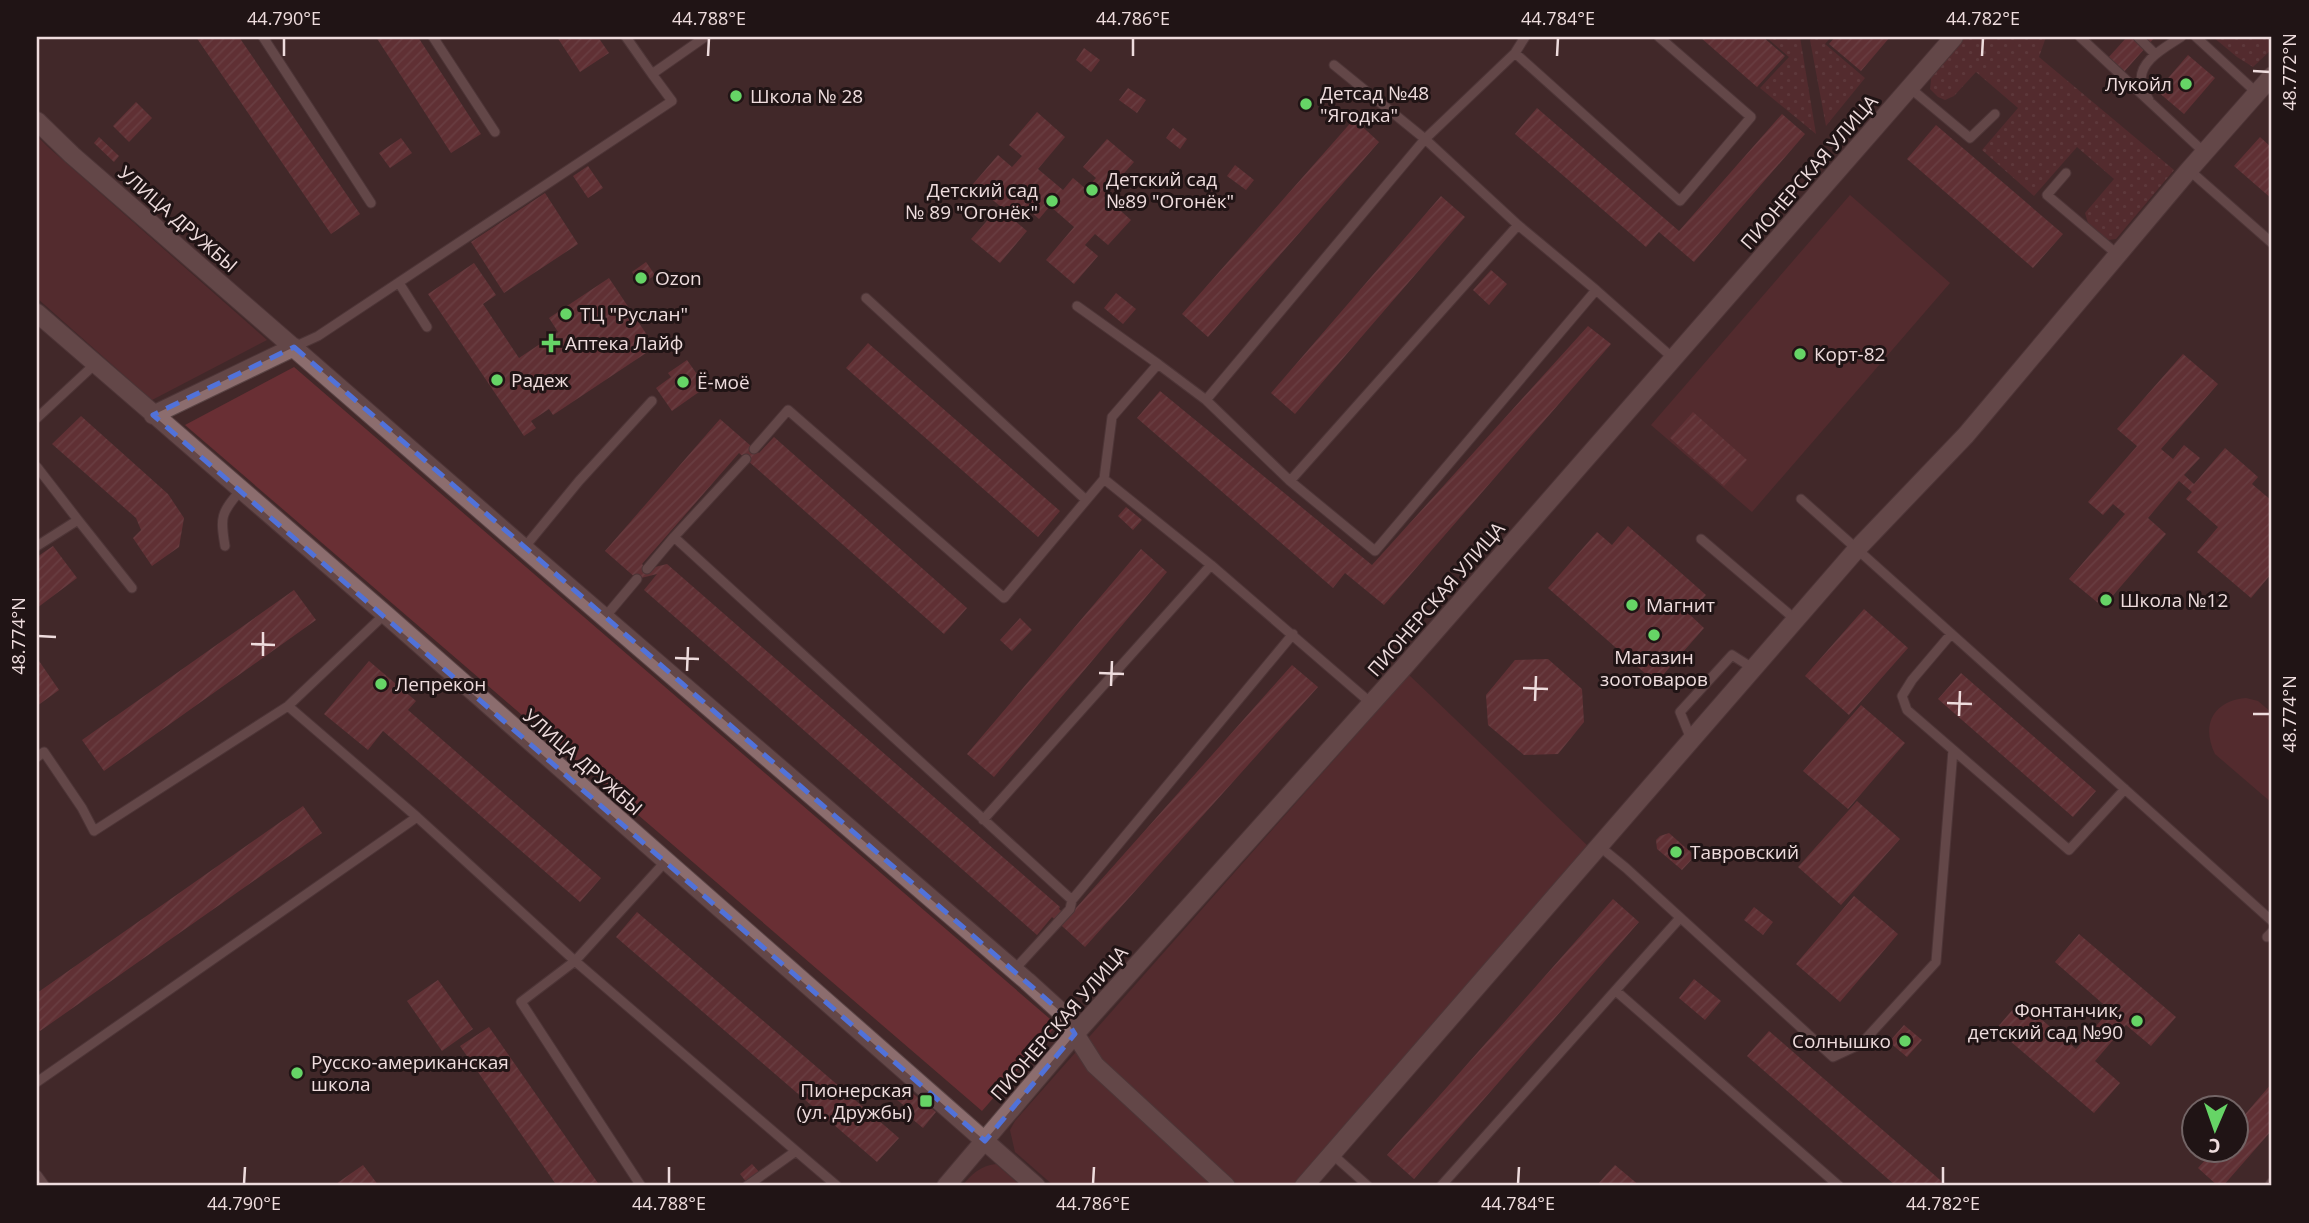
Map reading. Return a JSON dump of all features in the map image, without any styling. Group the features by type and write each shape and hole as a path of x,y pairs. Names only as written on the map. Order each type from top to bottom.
{"street":[{"name":"ПИОНЕРСКАЯ УЛИЦА","path":"946,1186 1074,1034 1372,704 1954,37"},
{"path":"1304,1186 1857,550 1966,435 2189,170 2272,76"},
{"name":"УЛИЦА ДРУЖБЫ","path":"37,121 72,155 523,548 1061,1012 1095,1065 1226,1186"},
{"name":"УЛИЦА ДРУЖБЫ","path":"37,313 385,614 1036,1186"},
{"path":"153,415 294,347"}],"lane":[{"path":"263,37 372,203"},
{"path":"433,37 495,132"},
{"path":"294,347 318,336 672,101 626,37"},
{"path":"652,74 705,37"},
{"path":"1206,400 1425,139 1515,53 1525,37"},
{"path":"1515,53 1680,201 1751,117 1659,37"},
{"path":"2080,37 2205,153"},
{"path":"2138,37 2155,54"},
{"path":"2151,105 2140,81 2142,69 2155,54 2181,37"},
{"path":"2196,37 2257,93"},
{"path":"1334,65 1425,139 1518,225 1597,290 1674,359"},
{"path":"1910,88 1970,138 1995,114"},
{"path":"2189,170 2272,243"},
{"path":"2066,173 2047,195 2119,255"},
{"path":"1290,481 1518,225"},
{"path":"399,283 427,327"},
{"path":"1077,306 1206,400 1290,481 1375,551 1597,290"},
{"path":"866,298 1086,500"},
{"path":"754,449 788,410 1004,598 1104,480 1112,417 1158,364"},
{"path":"37,418 94,365"},
{"path":"523,548 579,481 652,401"},
{"path":"647,569 746,459"},
{"path":"37,467 132,589"},
{"path":"1104,480 1211,565 1372,704"},
{"path":"225,546 222,526 225,508 240,491"},
{"path":"1801,499 2272,921"},
{"path":"37,546 78,520"},
{"path":"674,537 1072,900"},
{"path":"1701,538 1796,620"},
{"path":"983,820 1211,565"},
{"path":"605,617 637,579"},
{"path":"37,757 44,752 82,808 94,831 288,706 385,614"},
{"path":"1014,970 1070,909 1072,900 1293,634"},
{"path":"1951,634 1902,696 1907,710 2069,850 2125,789"},
{"path":"1692,741 1681,712 1732,655 1754,668"},
{"path":"288,706 417,817 575,961 837,1186"},
{"path":"1599,846 1833,1057 1861,1044 1936,962 1953,750"},
{"path":"37,1082 417,817"},
{"path":"641,1186 522,1002 575,961 665,862"},
{"path":"1441,1186 1681,918"},
{"path":"1616,991 1839,1186"},
{"path":"747,1186 796,1151"},
{"path":"1332,1154 1368,1186"},
{"path":"37,1175 45,1186"},
{"path":"2269,1186 2272,1182"}],"highlighted area":[{"path":"294,347 1027,981 1061,1012 1075,1034 985,1141 153,415"}],"shaded area":[{"path":"1766,37 1800,37 1816,134 1760,88 1789,57"},
{"path":"1813,37 1831,37 1825,44 1865,78 1826,126 1810,40"},
{"path":"1962,37 2046,37 2039,57 2174,170 2116,239 2108,240 2088,223 2085,213 2114,179 2077,147 2034,196 1982,150 2018,108 1976,72 1954,96 1945,100 1930,89 1932,71"},
{"path":"2213,37 2272,37 2272,49 2253,67"},
{"path":"37,136 267,340 152,400 37,298"},
{"name":"Корт-82","path":"1850,195 1950,283 1752,512 1651,425"},
{"path":"294,367 1057,1025 982,1111 185,425"},
{"path":"1409,675 1590,848 1296,1186 1054,1186 1015,1152 1010,1130 1015,1121"},
{"path":"2246,698 2258,701 2272,713 2272,803 2215,754 2211,743 2210,724 2218,709 2235,700"},
{"path":"996,1164 1021,1186 962,1186 977,1171"}],"building":[{"path":"196,37 239,37 360,214 331,234"},
{"path":"376,37 418,37 481,134 451,153"},
{"path":"557,37 598,37 609,53 580,72"},
{"path":"1700,37 1763,37 1785,56 1757,87"},
{"path":"1835,37 1890,37 1861,71 1829,44"},
{"path":"2127,37 2155,37 2123,73 2107,59"},
{"path":"1084,48 1100,60 1091,72 1076,60"},
{"name":"Лукойл","path":"2188,55 2215,78 2184,114 2157,91"},
{"path":"1128,88 1146,100 1137,113 1119,100"},
{"path":"136,102 152,118 129,142 113,126"},
{"path":"1537,108 1679,231 1782,114 1805,134 1694,262 1659,232 1646,247 1515,134"},
{"name":"Детский сад № 89 \"Огонёк\"","path":"1037,112 1065,137 1038,169 1063,190 1073,178 1086,189 1096,178 1083,167 1107,139 1134,162 1104,196 1131,220 1108,245 1095,234 1085,245 1098,256 1074,284 1046,260 1074,227 1050,206 1039,219 1025,207 1014,220 1027,231 1000,263 971,239 1000,206 973,184 998,155 1012,167 1022,156 1009,145"},
{"path":"1354,119 1379,142 1208,337 1182,314"},
{"path":"1936,125 2063,234 2033,268 1907,159"},
{"path":"1173,128 1187,139 1180,149 1166,138"},
{"path":"99,137 119,156 114,162 94,143"},
{"path":"2260,137 2272,148 2272,199 2234,166"},
{"path":"401,138 412,153 390,168 379,153"},
{"path":"1235,165 1254,180 1246,190 1227,176"},
{"path":"588,166 603,188 588,198 573,176"},
{"path":"545,193 578,244 504,293 471,242"},
{"path":"1441,196 1465,217 1295,414 1271,393"},
{"path":"646,262 655,275 641,285 632,272"},
{"path":"474,263 496,295 483,304 519,358 558,332 549,318 609,278 655,347 553,415 549,409 531,421 536,428 524,436 428,294"},
{"path":"1491,270 1507,284 1489,305 1473,290"},
{"path":"1116,293 1136,309 1123,324 1104,308"},
{"path":"1588,326 1611,344 1384,605 1345,573 1333,588 1137,418 1160,391 1372,565"},
{"path":"868,343 1060,511 1038,537 846,368"},
{"path":"2183,354 2218,384 2161,449 2173,459 2184,445 2200,458 2184,475 2194,484 2225,448 2258,477 2252,484 2272,501 2272,573 2251,598 2197,552 2218,527 2186,499 2192,492 2179,481 2148,518 2166,534 2103,607 2069,579 2125,514 2113,504 2103,515 2088,502 2137,446 2117,429"},
{"name":"Ё-моё","path":"687,360 706,387 672,411 656,388 671,377 668,373"},
{"path":"1693,412 1747,460 1724,486 1670,438"},
{"path":"81,416 168,494 184,518 179,547 152,566 133,538 141,530 136,518 52,444"},
{"path":"720,419 759,453 774,437 967,608 944,634 739,453 642,564 647,569 667,564 1060,907 1068,917 1292,665 1318,687 1085,947 1052,917 1037,935 644,590 657,574 637,579 605,551"},
{"path":"1126,507 1142,520 1133,530 1118,516"},
{"name":"Магнит","path":"1628,526 1706,595 1689,614 1704,628 1656,683 1548,588 1597,532 1612,545"},
{"path":"53,546 77,578 37,608 37,557"},
{"path":"1141,549 1167,572 994,777 967,754"},
{"path":"294,590 316,620 104,771 82,740"},
{"path":"1864,609 1908,648 1849,715 1805,676"},
{"path":"1020,618 1032,630 1012,651 1000,640"},
{"path":"37,658 59,690 37,706"},
{"path":"1548,659 1582,689 1584,722 1558,754 1524,755 1488,725 1486,695 1515,660"},
{"path":"369,661 416,701 408,710 601,878 580,902 383,731 368,750 324,714"},
{"path":"1961,673 2096,791 2073,817 1938,699"},
{"path":"1861,705 1905,743 1848,809 1803,771"},
{"path":"1857,801 1900,839 1841,905 1798,867"},
{"path":"303,806 322,833 40,1031 37,1027 37,993"},
{"name":"Тавровский","path":"1669,833 1695,856 1682,870 1657,849 1656,840"},
{"path":"1854,896 1898,934 1840,1002 1796,964"},
{"path":"1613,899 1639,922 1414,1179 1387,1155"},
{"path":"1754,907 1773,922 1763,935 1744,920"},
{"path":"637,912 899,1138 877,1162 616,937"},
{"name":"Фонтанчик, детский сад №90","path":"2079,934 2176,1017 2151,1046 2126,1025 2095,1061 2120,1083 2094,1113 1996,1029 2020,1001 2076,1049 2110,1010 2055,962"},
{"path":"1694,979 1721,1001 1705,1020 1679,998"},
{"path":"438,980 473,1029 442,1051 407,1001"},
{"name":"Солнышко","path":"1904,1025 1922,1040 1907,1057 1889,1042"},
{"path":"489,1027 600,1186 557,1186 460,1046"},
{"path":"1769,1031 1947,1186 1896,1186 1747,1056"},
{"path":"2272,1083 2272,1130 2250,1155 2250,1109"},
{"path":"906,1088 936,1112 923,1128 911,1118 915,1114 897,1100"},
{"path":"752,1164 760,1173 747,1183 740,1174"},
{"path":"2202,1164 2242,1164 2223,1186 2218,1186 2198,1168"},
{"path":"363,1165 379,1186 333,1186"},
{"path":"1615,1165 1640,1186 1596,1186"}],"place":[{"name":"Лукойл","path":"2186,84"},
{"name":"Школа № 28","path":"736,96"},
{"name":"Детсад №48 \"Ягодка\"","path":"1306,104"},
{"name":"Детский сад №89 \"Огонёк\"","path":"1092,190"},
{"name":"Детский сад № 89 \"Огонёк\"","path":"1052,201"},
{"name":"Ozon","path":"641,278"},
{"name":"ТЦ \"Руслан\"","path":"566,314"},
{"name":"Аптека Лайф","path":"551,343"},
{"name":"Корт-82","path":"1800,354"},
{"name":"Радеж","path":"497,380"},
{"name":"Ё-моё","path":"683,382"},
{"name":"Школа №12","path":"2106,600"},
{"name":"Магнит","path":"1632,605"},
{"name":"Магазин зоотоваров","path":"1654,635"},
{"name":"Лепрекон","path":"381,684"},
{"name":"Тавровский","path":"1676,852"},
{"name":"Фонтанчик, детский сад №90","path":"2137,1021"},
{"name":"Солнышко","path":"1905,1041"},
{"name":"Русско-американская школа","path":"297,1073"},
{"name":"Пионерская (ул. Дружбы)","path":"926,1101"}]}
